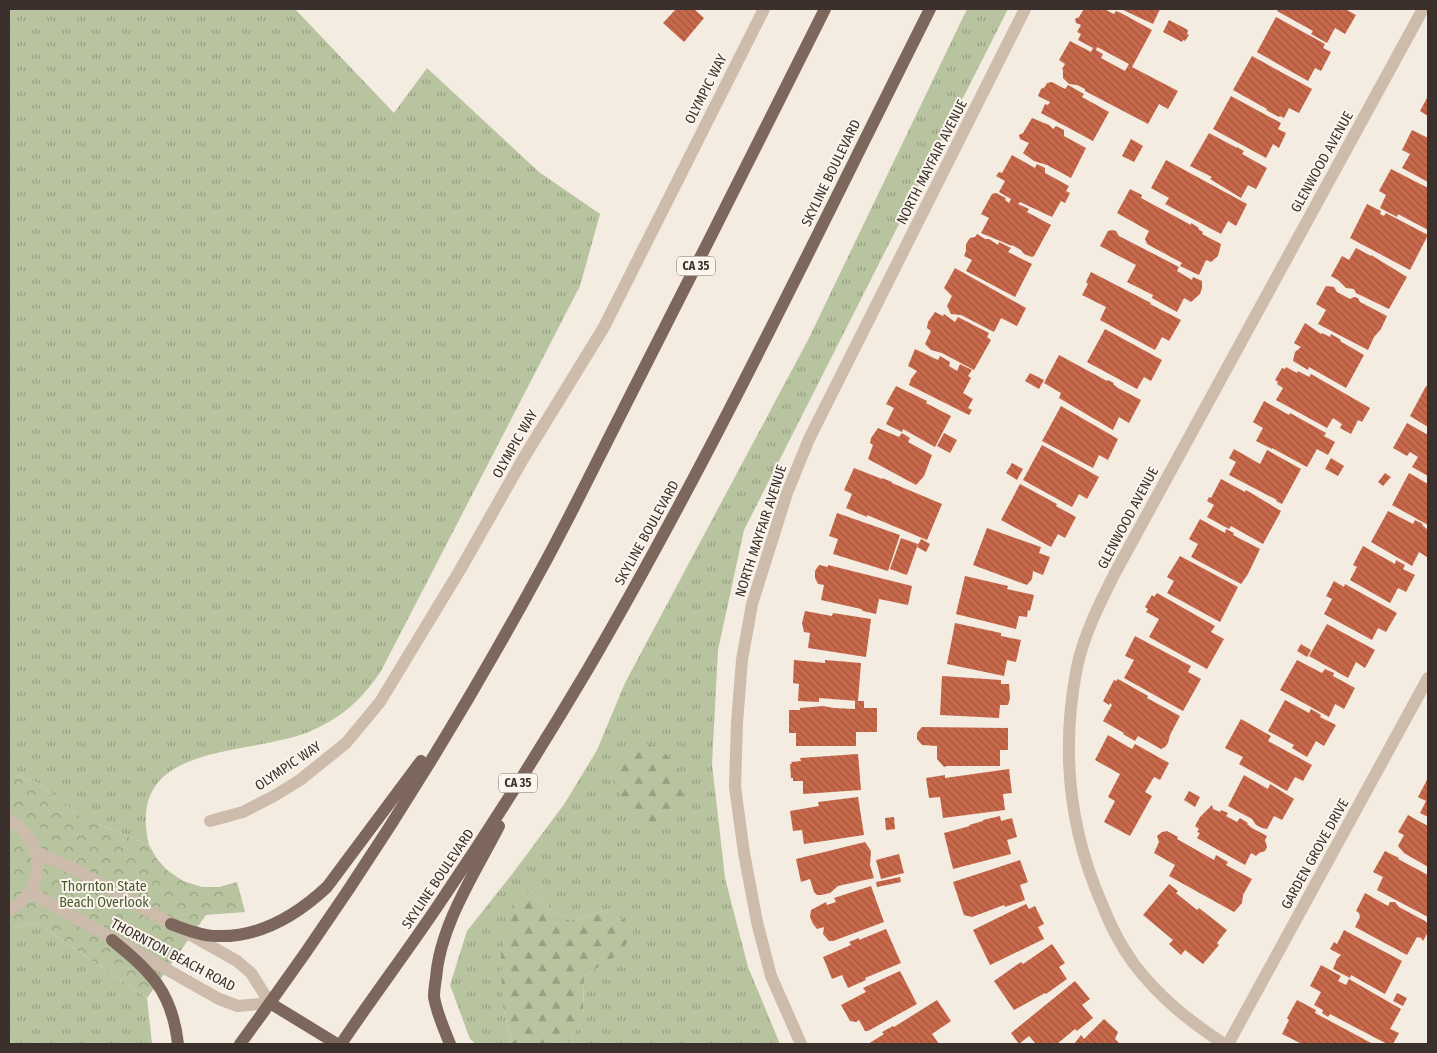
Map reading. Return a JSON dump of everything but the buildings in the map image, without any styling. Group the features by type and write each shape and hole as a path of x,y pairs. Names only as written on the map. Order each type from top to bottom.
{"main road":[{"name":"CA 35","path":"240,1044 363,867 431,760 510,626 567,522 825,9"},
{"name":"SKYLINE BOULEVARD","path":"341,1044 437,907 539,749 628,598 677,510 757,355 930,9"},
{"path":"171,924 214,936 238,936 277,923 308,905 327,887 465,703"},
{"path":"450,1044 440,1020 434,996 436,969 442,942 454,913 539,749"},
{"path":"112,940 144,966 161,988 173,1014 178,1044"},
{"path":"270,1003 337,1044"}],"street":[{"name":"OLYMPIC WAY","path":"210,821 244,812 300,780 346,743 380,702 441,602 523,458 604,327 764,9"},
{"name":"NORTH MAYFAIR AVENUE","path":"801,1044 771,976 744,854 736,787 737,724 742,660 752,604 786,493 810,439 1025,9"},
{"name":"GLENWOOD AVENUE","path":"1224,1044 1190,1022 1160,994 1134,963 1110,924 1091,880 1079,838 1071,797 1068,754 1070,711 1078,666 1093,618 1115,573 1423,9"},
{"name":"GARDEN GROVE DRIVE","path":"1228,1044 1428,678"},
{"path":"9,820 27,834 36,852 38,863 37,874 30,892 16,906 9,910"},
{"name":"THORNTON BEACH ROAD","path":"30,892 219,1000 238,1006 270,1003 251,973 237,961 74,869 36,852"}],"green space":[{"path":"9,9 295,9 394,113 427,68 539,172 600,214 580,286 381,671 374,681 352,706 334,719 313,730 287,739 228,750 199,758 174,769 156,786 146,810 149,845 81,817 40,784 9,772"},
{"path":"967,9 1008,9 744,530 718,650 712,764 725,878 748,967 780,1044 568,1044 583,1018 584,976 620,953 609,909 570,921 552,910 532,891 502,1002 512,1044 476,1044 470,1039 450,985 467,931 565,803 597,750 625,683 809,338"},
{"path":"649,744 671,759 686,789 679,811 662,823 645,822 629,813 613,781 622,756"},
{"name":"Thornton State Beach Overlook","path":"9,772 40,784 81,817 149,845 157,859 167,870 183,881 202,887 219,887 237,882 245,912 206,915 147,998 35,922 9,929"},
{"path":"532,891 552,910 570,921 609,909 635,928 621,953 584,976 583,1018 568,1044 512,1044 502,1002 501,953 516,900"},
{"path":"35,922 147,998 152,1044 9,1044 9,929"}]}
